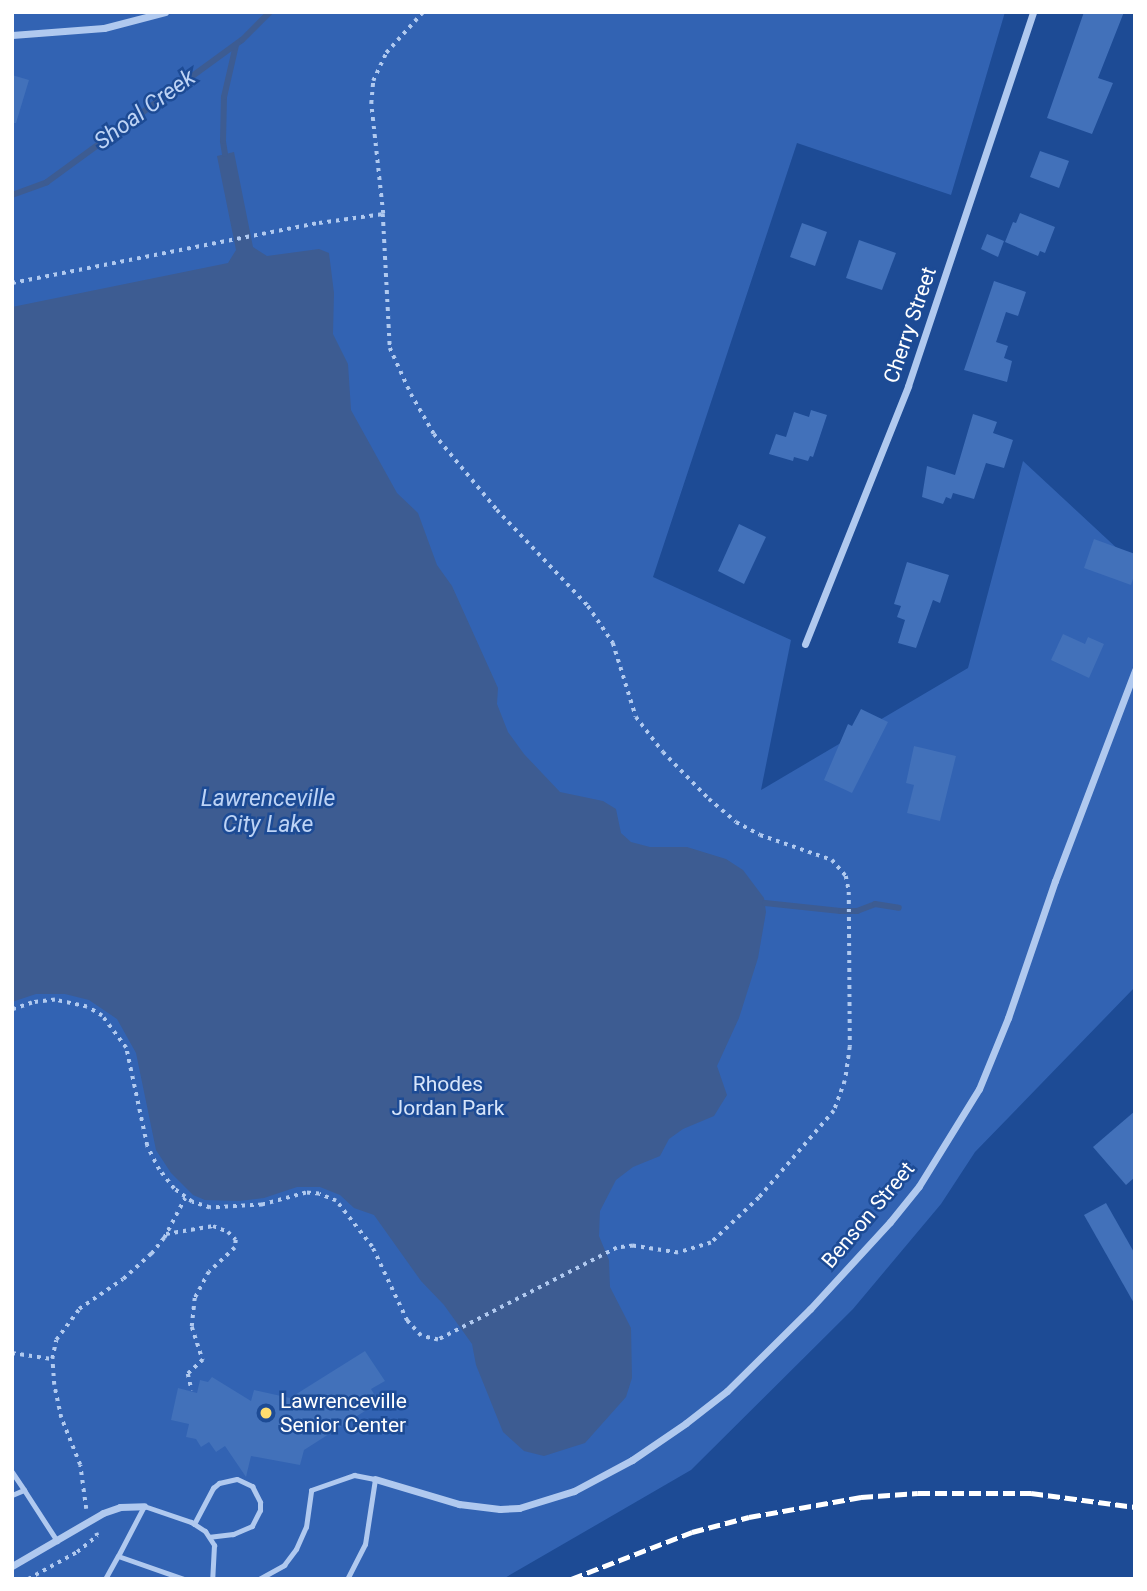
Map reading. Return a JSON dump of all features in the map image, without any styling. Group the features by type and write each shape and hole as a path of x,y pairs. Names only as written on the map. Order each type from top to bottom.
{"street":[{"path":"12,35 104,28 165,12"},
{"name":"Cherry Street","path":"805,644 908,386 1033,12"},
{"name":"Benson Street","path":"375,1479 459,1504 500,1509 519,1508 574,1491 632,1460 686,1423 727,1391 810,1309 890,1222 919,1186 979,1089 1008,1018 1055,881 1135,670"},
{"path":"12,1566 111,1510 144,1506"}],"lane":[{"path":"12,1472 57,1541"},
{"path":"259,1579 284,1564 296,1549 306,1527 311,1490 354,1475 375,1479 365,1544 347,1579"},
{"path":"194,1524 219,1482 237,1479 252,1486 260,1502 260,1510 252,1525 233,1534 210,1537"},
{"path":"12,1495 24,1490"},
{"path":"105,1579 144,1506 194,1524 210,1537 214,1545 212,1579"},
{"path":"118,1556 133,1564 184,1579"}],"path":[{"path":"12,1010 37,1002 61,1001 86,1007 106,1020 121,1038 130,1059 142,1127 152,1158 164,1176 185,1198 200,1206 224,1208 262,1205 306,1193 319,1194 336,1201 372,1247 399,1307 412,1327 425,1338 446,1339 617,1248 633,1246 678,1253 704,1247 719,1237 760,1198 834,1111 845,1081 850,1047 849,892 846,876 838,865 824,857 760,835 736,822 663,752 636,717 614,643 595,615 504,518 434,434 411,394 390,348 383,214 371,104 373,81 386,53 423,12"},
{"path":"12,283 253,236 383,214"},
{"path":"86,1509 80,1465 61,1418 52,1359 56,1340 69,1318 134,1271 166,1234 185,1198"},
{"path":"166,1234 213,1226 236,1240 235,1248 209,1272 195,1298 192,1327 203,1360 188,1374 192,1391"},
{"path":"12,1353 52,1359"},
{"path":"28,1579 77,1552 97,1536 95,1532"}],"green space":[{"name":"Rhodes Jordan Park","path":"12,12 1005,12 951,195 797,143 653,577 791,640 761,790 968,668 1023,461 1135,565 1135,987 975,1152 941,1204 853,1309 691,1470 503,1579 12,1579"}],"water":[{"name":"Lawrenceville City Lake","path":"234,152 253,247 267,256 319,249 329,253 334,293 333,334 348,364 351,410 397,493 418,513 437,565 452,586 498,688 497,704 508,732 524,754 560,792 603,801 616,809 621,833 631,842 650,847 687,847 726,859 743,870 764,898 766,912 758,958 739,1018 717,1066 727,1095 714,1116 683,1129 669,1139 660,1156 633,1167 616,1180 600,1211 599,1236 609,1260 610,1287 631,1328 632,1378 626,1397 585,1443 544,1456 524,1451 503,1432 476,1365 472,1344 444,1305 421,1281 374,1215 354,1208 340,1195 320,1187 297,1187 264,1198 239,1201 205,1200 193,1195 171,1173 156,1150 136,1053 117,1019 89,1000 65,994 36,994 12,1002 12,307 228,263 236,250 217,156"}],"building":[{"path":"1084,12 1124,12 1098,78 1113,83 1092,134 1047,118"},
{"path":"12,75 29,80 16,123 12,123"},
{"path":"1040,151 1069,161 1059,188 1030,177"},
{"path":"1020,213 1055,227 1045,253 1040,251 1038,256 1005,242"},
{"path":"802,223 827,232 815,266 790,257"},
{"path":"987,234 1004,241 998,257 981,249"},
{"path":"859,240 896,253 882,290 846,278"},
{"path":"994,281 1026,292 1018,316 1006,312 996,342 1008,346 1004,358 1012,361 1007,382 964,370"},
{"path":"811,410 827,415 813,457 810,456 808,461 794,457 793,461 769,454 776,434 786,437 794,412 809,417"},
{"path":"973,414 997,422 993,433 1013,440 1004,468 986,463 974,499 953,493 951,499 946,497 943,504 922,497 927,466 955,475"},
{"path":"739,524 766,537 744,584 718,571"},
{"path":"1094,539 1135,554 1135,573 1131,585 1084,568"},
{"path":"907,562 949,575 940,603 933,600 916,648 898,643 905,620 897,617 901,606 894,604"},
{"path":"1063,634 1085,644 1088,637 1104,644 1089,678 1051,660"},
{"path":"861,709 888,722 852,793 824,780 848,724 852,726"},
{"path":"914,746 956,756 940,821 907,813 914,785 906,783"},
{"path":"1135,1111 1135,1177 1126,1185 1093,1147"},
{"path":"1106,1203 1135,1254 1135,1305 1084,1215"},
{"name":"Lawrenceville Senior Center","path":"365,1351 385,1381 371,1389 379,1402 304,1450 300,1465 251,1456 246,1477 225,1446 216,1452 209,1442 201,1447 196,1439 186,1437 189,1424 171,1420 178,1388 197,1393 200,1380 208,1382 212,1377 251,1401 254,1390 290,1398"}],"waterway":[{"name":"Shoal Creek","path":"12,195 47,182 242,40 270,12"},
{"path":"225,154 224,97 236,45"},
{"path":"765,903 841,911 857,911 875,904 899,908"}],"railway":[{"path":"571,1579 692,1532 749,1517 861,1497 918,1493 1031,1493 1135,1507"}],"place":[{"name":"Lawrenceville Senior Center","path":"266,1413"}]}
